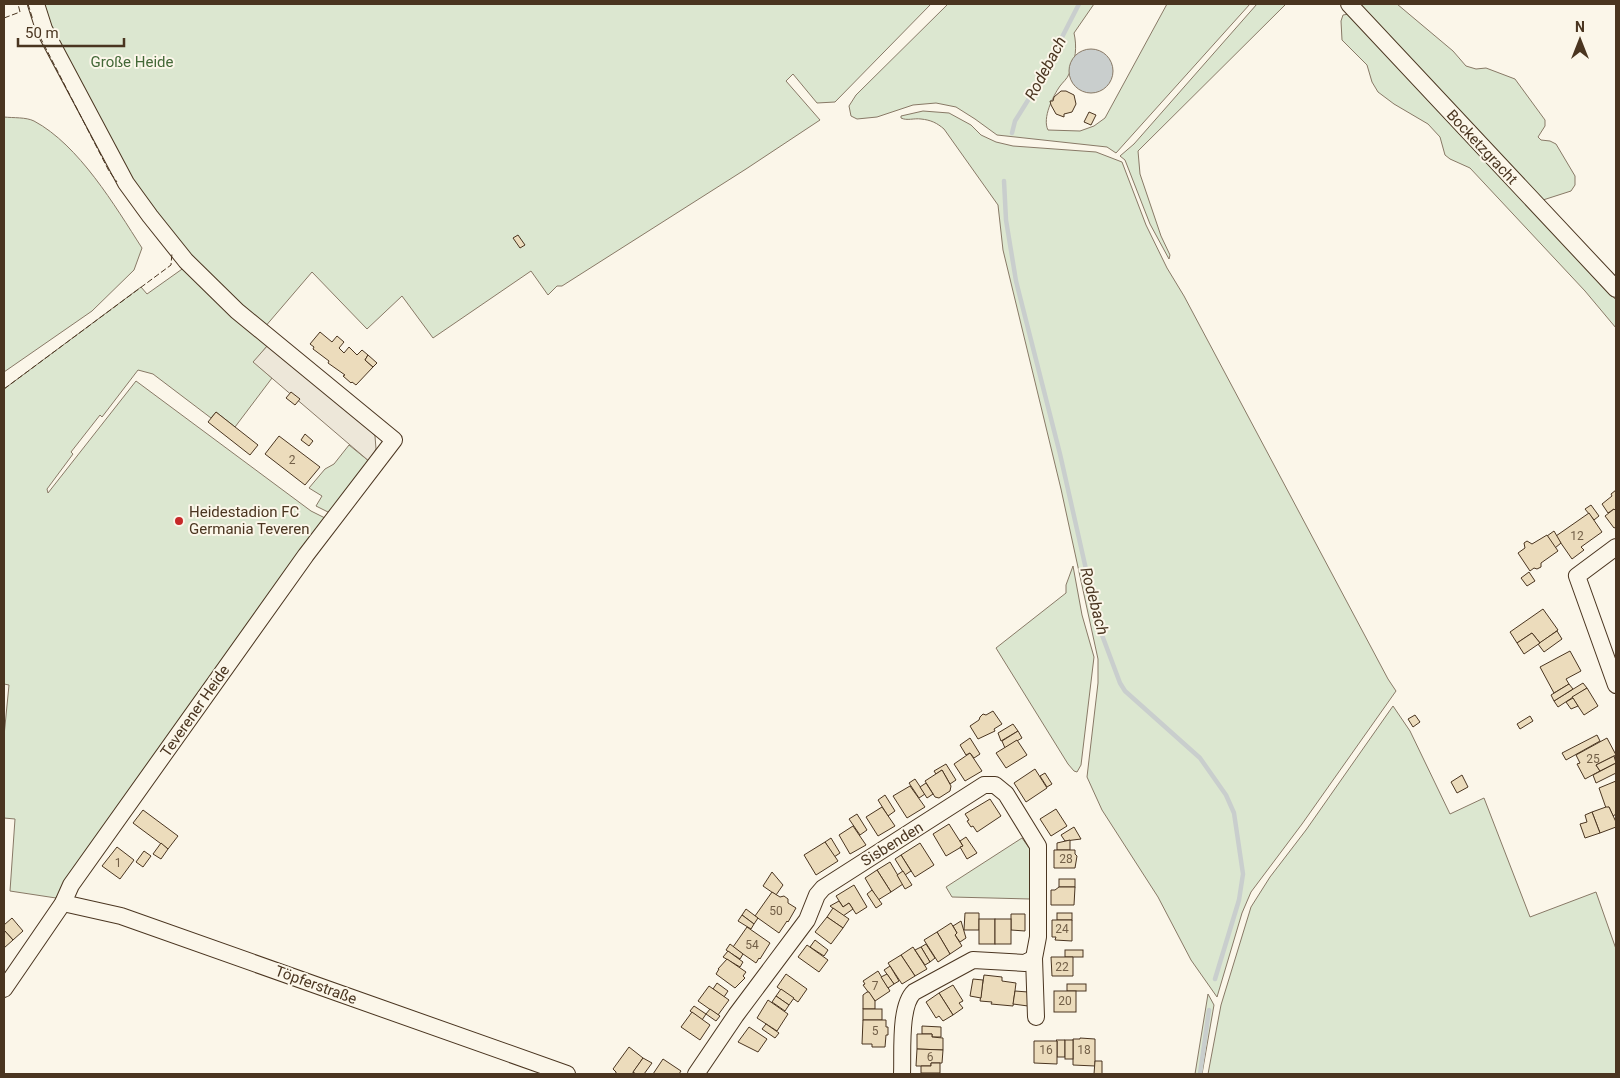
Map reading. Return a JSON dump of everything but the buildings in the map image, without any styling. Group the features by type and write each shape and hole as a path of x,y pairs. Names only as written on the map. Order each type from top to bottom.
{"street":[{"name":"Teverener Heide","path":"4,988 62,903 76,878 306,555 394,440 238,311 186,261 126,183 44,29 36,4"},
{"name":"Bocketzgracht","path":"1349,4 1616,289"},
{"path":"1616,547 1577,576 1616,685"},
{"name":"Sisbenden","path":"696,1074 733,1019 806,920 817,895 824,888 984,785 994,785 1006,794 1038,846 1038,937 1034,958 1036,1017"},
{"name":"Töpferstraße","path":"62,903 121,916 567,1074"},
{"path":"902,1074 904,1014 908,996 973,960 1025,963 1034,958"}],"green space":[{"name":"Große Heide","path":"40,4 931,4 835,102 817,103 793,74 786,81 820,120 562,286 557,286 548,295 531,271 433,338 402,296 367,329 312,272 264,328 190,259 130,183"},
{"path":"948,4 1094,4 1074,33 1076,48 1073,64 1068,76 1052,101 1046,119 1048,130 1080,131 1094,126 1105,118 1167,4 1250,4 1116,153 1107,147 997,135 956,107 936,103 913,105 877,117 857,119 851,116 849,106 856,95"},
{"path":"1257,4 1286,4 1138,151 1140,174 1161,236 1170,255 1169,259 1150,224 1125,160 1120,156 1134,144"},
{"path":"1356,4 1397,4 1453,51 1466,66 1476,69 1486,68 1515,79 1545,120 1545,126 1538,137 1541,140 1556,144 1575,176 1575,185 1571,191 1543,200"},
{"path":"1349,14 1616,300 1616,328 1585,291 1470,168 1445,155 1440,137 1428,124 1378,92 1372,82 1367,65 1342,40 1341,21 1343,15"},
{"path":"923,111 949,113 971,125 981,135 996,142 1013,146 1096,152 1122,162 1146,225 1167,268 1184,296 1396,691 1302,824 1251,892 1242,913 1217,997 1191,960 1158,897 1102,810 1087,777 1098,683 1098,659 1061,489 1003,250 998,205 944,129 928,120 901,118 901,116"},
{"path":"4,117 23,118 34,121 66,145 95,178 142,248 134,270 92,311 4,372"},
{"path":"185,267 268,345 254,362 272,378 235,427 216,412 211,418 153,374 138,370 102,417 100,415 71,452 73,454 47,489 48,493 136,381 311,511 327,519 56,898 10,891 15,819 4,818 4,736 9,685 4,684 4,389 141,287 147,294"},
{"path":"349,445 370,462 330,513 316,506 322,496 309,488 325,469 334,464"},
{"path":"1073,566 1082,615 1094,657 1081,765 1077,772 1068,764 996,648 1066,593 1066,585"},
{"path":"1393,706 1410,731 1450,814 1484,798 1530,917 1596,892 1616,949 1616,1074 1208,1074 1221,1005 1251,907 1270,877 1306,830"},
{"path":"1022,838 1032,852 1030,899 952,897 946,887"},
{"path":"1208,994 1214,1005 1202,1074 1195,1074"}],"shaded area":[{"path":"1087,49 1095,49 1107,55 1113,71 1107,87 1095,93 1087,93 1075,87 1069,75 1069,67 1075,55"},
{"path":"268,345 365,423 375,436 376,449 370,462 253,362"}],"waterway":[{"name":"Rodebach","path":"1012,133 1015,121 1038,84 1079,4"},
{"name":"Rodebach","path":"1004,181 1006,220 1016,281 1060,454 1099,627 1120,683 1125,691 1200,758 1226,795 1234,813 1243,874 1239,900 1215,979"},
{"name":"Rodebach","path":"1200,1074 1209,1010"}],"fence":[{"path":"4,18 20,12 18,4"},
{"path":"28,4 33,20"},
{"path":"40,37 109,171 117,182"},
{"path":"4,389 171,265 172,253"}],"place":[{"name":"Heidestadion FC Germania Teveren","path":"179,521"}]}
